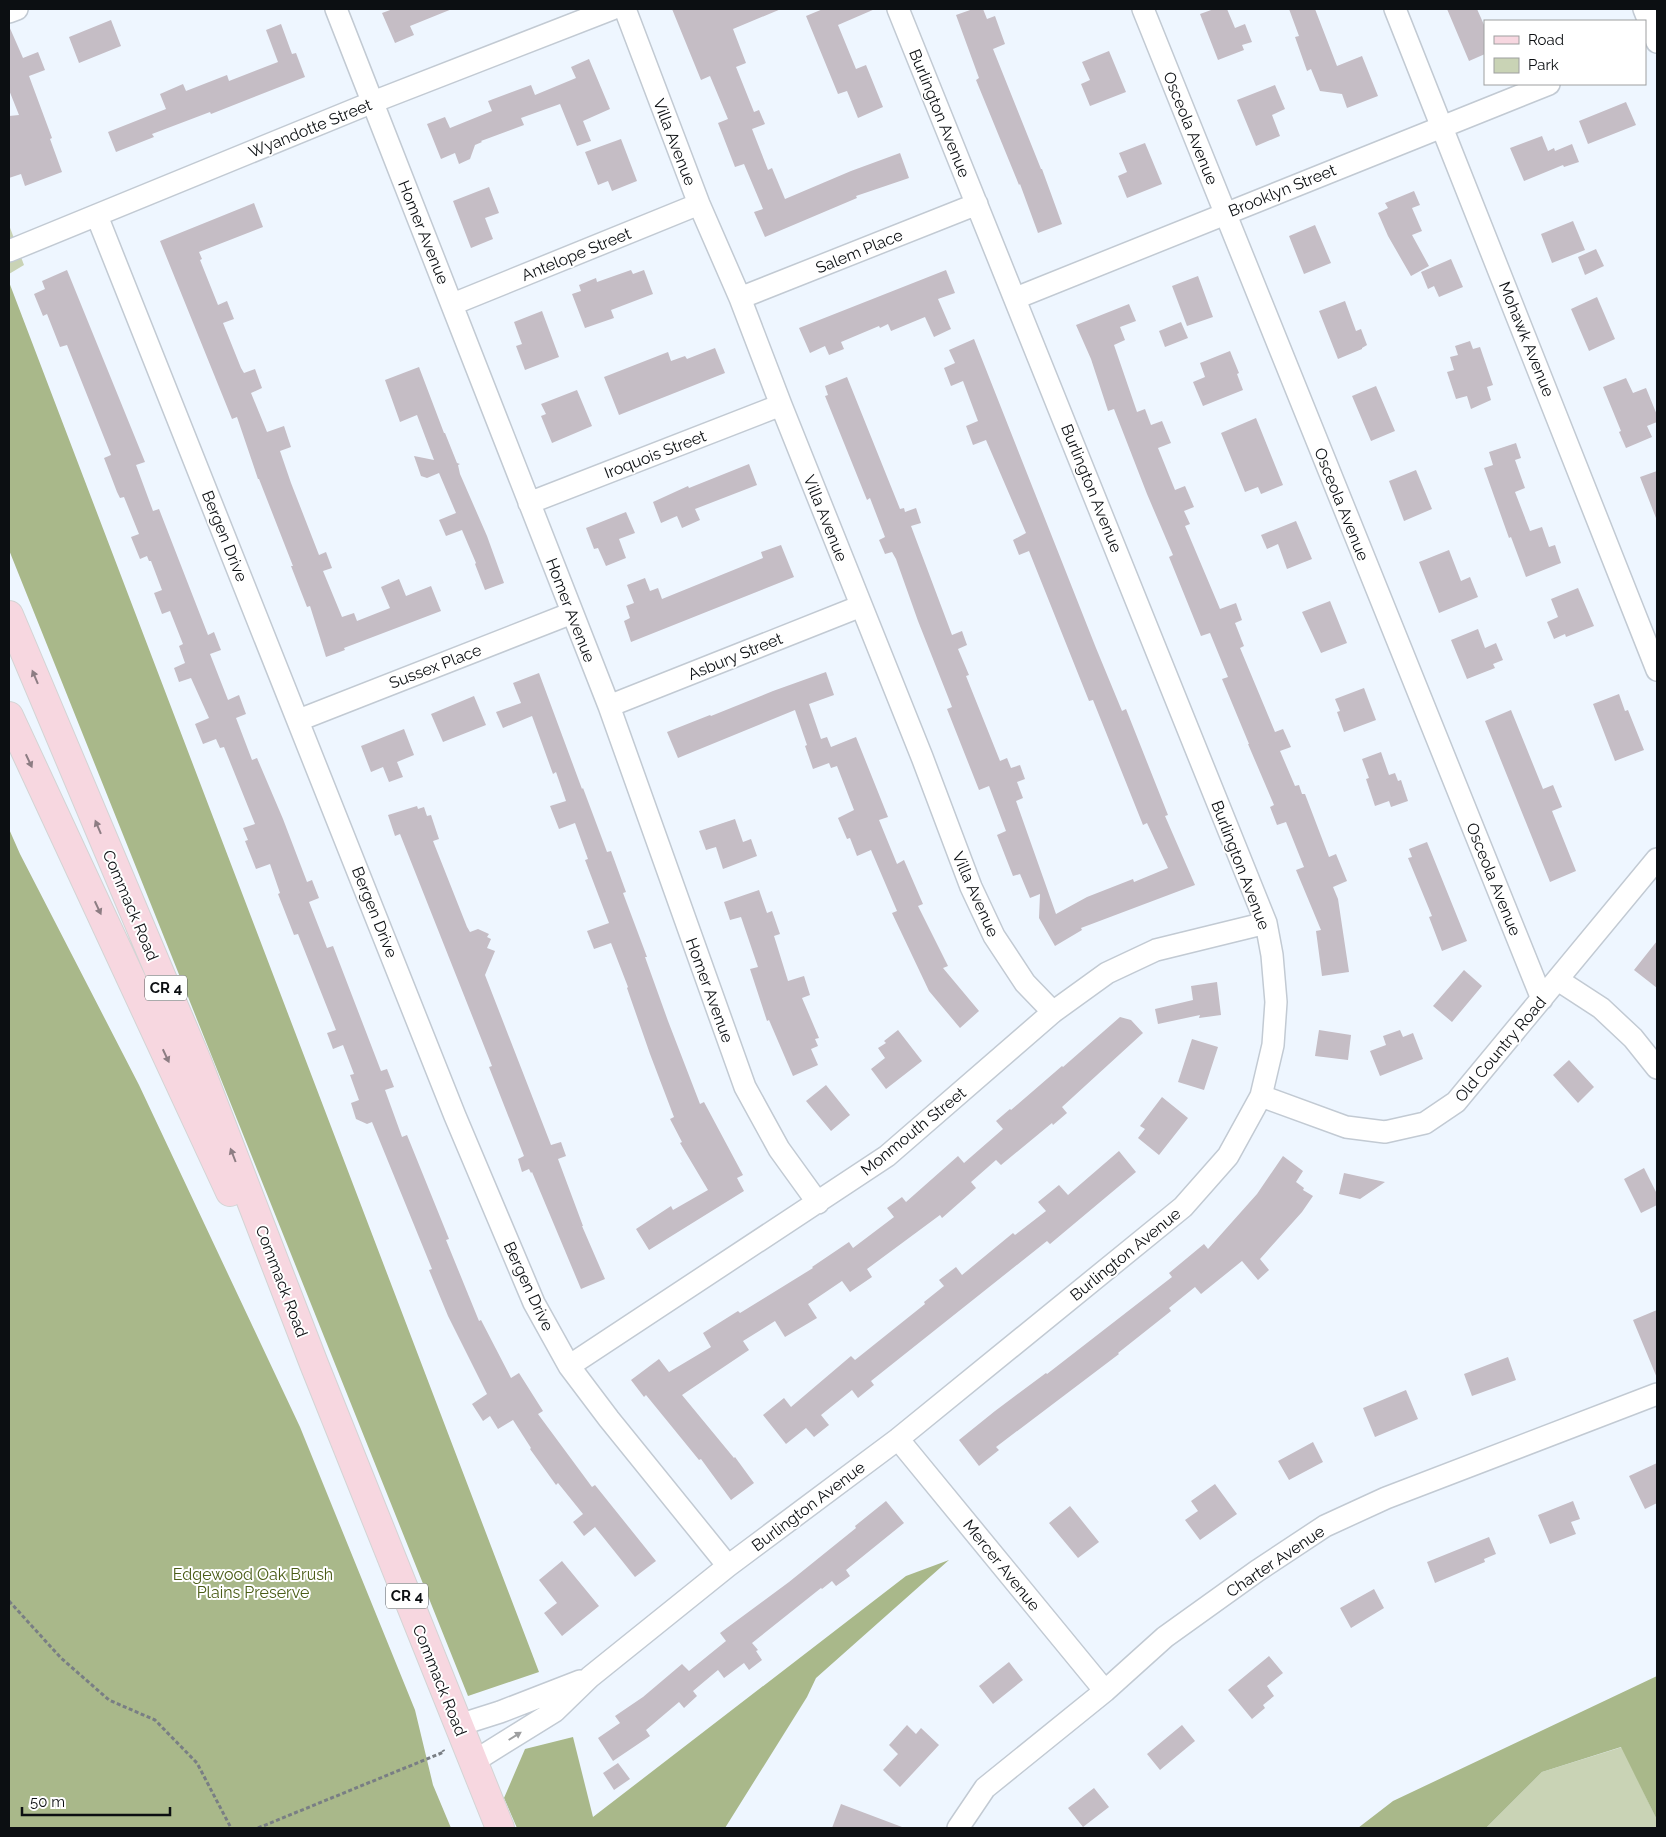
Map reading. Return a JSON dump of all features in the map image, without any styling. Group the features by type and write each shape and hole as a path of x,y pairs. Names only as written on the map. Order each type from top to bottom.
{"main road":[{"name":"Commack Road","path":"9,615 197,1061 314,1364 449,1734 473,1762 500,1828"},
{"name":"Commack Road","path":"9,716 202,1134 314,1364"}],"street":[{"path":"9,12 16,9"},
{"name":"Homer Avenue","path":"336,9 609,706 745,1087 779,1149 818,1203"},
{"name":"Wyandotte Street","path":"9,250 97,216 373,102 612,9"},
{"name":"Villa Avenue","path":"625,9 699,204 740,298 780,405 922,757 971,887 990,928 1025,983 1053,1012"},
{"name":"Burlington Avenue","path":"473,1762 555,1711 590,1677 728,1566 898,1439 1183,1207 1228,1156 1261,1096 1273,1045 1276,1002 1272,955 1266,923 1016,298 898,9"},
{"name":"Osceola Avenue","path":"1143,9 1542,999"},
{"name":"Mohawk Avenue","path":"1395,9 1443,126 1657,670"},
{"path":"1644,9 1657,41"},
{"name":"Brooklyn Street","path":"1016,298 1546,85"},
{"name":"Antelope Street","path":"453,304 699,204"},
{"name":"Salem Place","path":"740,298 977,204"},
{"name":"Bergen Drive","path":"97,216 459,1124 534,1303 569,1366 609,1419 728,1566"},
{"name":"Iroquois Street","path":"530,503 780,405"},
{"name":"Asbury Street","path":"609,706 861,606"},
{"name":"Sussex Place","path":"299,720 572,613"},
{"name":"Old Country Road","path":"1261,1096 1346,1126 1385,1132 1424,1123 1456,1102 1657,859"},
{"name":"Monmouth Street","path":"569,1366 887,1156 1053,1012 1107,973 1156,950 1266,923"},
{"path":"1558,980 1601,1008 1633,1038 1657,1068"},
{"name":"Charter Avenue","path":"958,1828 985,1788 1105,1691 1165,1637 1257,1571 1325,1526 1386,1498 1657,1394"},
{"name":"Mercer Avenue","path":"898,1439 1105,1691"},
{"name":"Burlington Avenue","path":"449,1734 590,1677"}],"path":[{"path":"9,1601 61,1658 109,1700 155,1720 161,1726 197,1763 231,1828"},
{"path":"258,1828 444,1752 449,1734"}],"green space":[{"path":"9,225 24,265 9,274"},
{"path":"9,282 539,1672 468,1696 9,550"},
{"name":"Edgewood Oak Brush Plains Preserve","path":"9,829 20,854 139,1085 300,1427 415,1710 433,1785 451,1828 9,1828"},
{"path":"949,1560 816,1678 807,1697 725,1828 517,1828 504,1798 525,1749 573,1737 593,1817 906,1576"},
{"path":"1657,1676 1657,1820 1621,1747 1542,1772 1486,1828 1358,1828 1393,1801"},
{"path":"1622,1747 1657,1820 1657,1828 1486,1828 1542,1772"}],"building":[{"path":"393,9 452,9 410,26 414,35 395,43 382,13"},
{"path":"672,9 781,9 733,29 746,63 736,67 754,112 759,110 765,124 752,129 768,170 772,168 785,199 900,153 909,178 856,196 857,198 765,237 754,212 763,209 744,164 735,167 718,123 728,119 710,76 701,80"},
{"path":"823,9 875,9 838,25 856,69 866,65 883,107 858,118 847,91 838,94 806,16"},
{"path":"973,9 983,9 987,19 995,16 1005,44 993,49 1042,169 1062,224 1038,233 1020,184 976,80 979,78 956,15"},
{"path":"1214,9 1227,9 1235,28 1245,24 1252,42 1242,45 1244,50 1218,60 1200,14"},
{"path":"1289,9 1315,9 1337,66 1362,56 1378,96 1347,108 1342,94 1320,91 1311,69 1307,71 1295,37 1299,36"},
{"path":"1447,9 1477,9 1484,25 1484,54 1469,61"},
{"path":"111,20 121,46 79,63 69,37"},
{"path":"281,24 292,54 296,53 305,77 211,114 210,112 152,134 154,137 116,152 108,132 166,109 160,94 183,84 186,91 227,75 229,81 278,62 266,30"},
{"path":"9,26 23,58 38,52 45,70 29,76 52,138 50,139 62,172 25,186 21,174 9,178 9,116 19,115 9,90"},
{"path":"1109,51 1126,92 1090,106 1081,84 1090,80 1082,62"},
{"path":"589,59 610,109 583,121 591,141 577,146 560,104 521,118 524,125 481,141 475,145 470,159 459,164 455,153 441,159 427,124 445,117 450,128 492,111 488,101 531,85 535,95 576,78 571,67"},
{"path":"1275,85 1285,109 1272,115 1280,136 1256,146 1237,100"},
{"path":"1626,102 1636,125 1588,144 1579,121"},
{"path":"1542,136 1548,151 1554,148 1555,151 1572,144 1579,162 1564,167 1563,165 1524,181 1510,148"},
{"path":"621,139 637,181 612,191 608,181 598,185 585,152"},
{"path":"1145,143 1162,184 1127,198 1118,176 1127,172 1119,153"},
{"path":"489,187 499,213 485,218 493,239 471,248 453,201"},
{"path":"1414,191 1420,205 1412,208 1422,231 1412,235 1429,266 1411,276 1388,236 1378,213 1388,208 1385,203"},
{"path":"254,203 263,227 199,252 202,259 200,260 218,305 227,301 234,319 223,323 241,368 244,373 255,369 262,388 251,393 267,432 284,426 291,447 280,451 319,555 326,552 332,568 323,571 342,617 354,613 357,621 390,608 381,587 399,579 406,596 431,586 441,611 344,648 345,650 326,657 310,606 307,607 291,566 293,566 258,479 237,417 232,419 160,241"},
{"path":"1573,221 1585,250 1552,263 1541,234"},
{"path":"1315,225 1331,263 1304,274 1289,236"},
{"path":"1596,249 1604,266 1585,275 1578,257"},
{"path":"1451,259 1463,287 1439,297 1434,286 1428,289 1421,272"},
{"path":"67,270 145,462 136,465 153,511 159,509 208,635 214,632 221,650 210,654 228,700 239,695 246,714 236,718 252,760 257,758 307,882 312,880 319,898 309,902 327,948 333,946 381,1071 387,1069 394,1087 385,1090 402,1137 407,1135 449,1239 446,1240 479,1321 481,1320 511,1378 519,1373 543,1411 538,1414 592,1487 595,1485 656,1561 635,1577 595,1527 584,1536 573,1522 583,1514 558,1483 556,1485 530,1449 513,1420 498,1429 490,1416 483,1421 472,1404 487,1394 448,1316 429,1270 432,1269 372,1122 367,1124 356,1119 351,1103 359,1100 350,1075 354,1074 343,1045 333,1049 327,1033 336,1030 298,934 294,935 278,894 280,893 270,864 256,869 245,841 248,840 243,828 255,824 224,747 220,748 216,739 203,744 195,724 209,718 191,678 179,682 174,668 185,663 179,646 183,644 170,611 162,614 154,593 162,590 151,561 149,561 147,556 140,559 131,537 139,534 124,497 120,498 117,492 104,458 111,455 67,345 60,347 47,314 43,316 34,294 45,289 42,281"},
{"path":"631,270 633,274 644,270 653,294 611,310 614,318 585,328 572,294 581,291 579,285 596,278 597,282"},
{"path":"946,270 955,293 938,299 951,329 934,337 925,317 891,331 888,324 880,328 879,326 841,342 844,349 829,355 825,346 810,353 799,328"},
{"path":"1198,276 1213,317 1187,326 1172,286"},
{"path":"1597,297 1615,339 1589,351 1571,309"},
{"path":"1345,301 1356,331 1361,329 1367,345 1338,359 1319,311"},
{"path":"1129,304 1136,321 1120,327 1125,340 1114,345 1137,412 1145,409 1151,425 1162,421 1171,443 1158,448 1175,490 1185,486 1194,507 1184,511 1190,524 1185,526 1220,609 1236,603 1242,620 1235,623 1244,646 1240,648 1275,732 1283,729 1291,747 1280,751 1295,786 1299,785 1302,794 1305,794 1329,857 1336,854 1347,881 1333,887 1338,899 1349,972 1322,976 1316,931 1321,930 1296,870 1304,867 1286,822 1277,825 1270,807 1274,805 1222,679 1228,677 1210,633 1201,636 1169,557 1173,555 1114,409 1108,411 1091,359 1076,325"},
{"path":"542,311 559,357 525,370 516,346 522,344 514,322"},
{"path":"1181,322 1188,338 1165,347 1159,331"},
{"path":"974,339 1096,648 1122,711 1126,709 1168,815 1165,816 1195,885 1081,928 1082,930 1055,946 1039,918 1040,894 1030,898 1020,874 1013,876 997,835 1006,831 989,786 979,790 947,709 952,707 896,559 892,552 885,554 879,540 885,537 870,498 867,500 825,396 828,395 825,386 847,377 900,509 904,508 905,512 916,508 921,523 911,526 952,635 962,631 967,645 958,649 969,675 966,676 1000,761 1007,758 1011,768 1020,765 1025,779 1017,782 1023,798 1016,801 1056,914 1087,897 1133,879 1134,882 1168,868 1147,823 1143,825 1093,700 1089,701 1029,551 1019,555 1013,540 1026,533 986,440 973,445 966,426 978,421 963,381 951,386 944,368 955,363 949,350"},
{"path":"1470,341 1473,349 1480,347 1493,385 1487,387 1491,400 1471,409 1467,396 1456,399 1447,372 1454,370 1450,357 1458,355 1455,346"},
{"path":"715,348 725,373 619,415 604,377 668,352 671,361 685,356 687,359"},
{"path":"1230,351 1239,373 1237,374 1243,390 1203,406 1193,382 1205,377 1200,363"},
{"path":"419,367 444,433 457,463 460,464 458,465 460,474 487,536 504,583 485,590 462,530 446,536 439,520 456,513 439,473 427,478 421,476 414,456 434,460 417,415 400,422 385,380"},
{"path":"1626,378 1633,393 1646,388 1657,415 1657,422 1647,426 1652,437 1626,448 1603,387"},
{"path":"1376,386 1395,431 1371,441 1352,396"},
{"path":"577,390 592,426 552,443 541,416 546,414 541,404"},
{"path":"1256,418 1283,485 1261,494 1258,487 1245,492 1221,433"},
{"path":"1516,443 1521,458 1515,460 1525,488 1515,492 1530,531 1542,527 1549,547 1555,545 1561,563 1526,577 1511,537 1509,538 1484,468 1493,465 1489,452"},
{"path":"749,464 757,485 695,509 700,520 682,528 677,516 661,523 653,502 688,486 689,488"},
{"path":"1416,470 1432,509 1404,521 1389,481"},
{"path":"1657,471 1657,517 1656,518 1640,477"},
{"path":"626,512 635,533 619,539 626,558 606,566 598,548 594,549 586,528"},
{"path":"1296,521 1312,559 1287,569 1278,544 1267,549 1261,535"},
{"path":"781,545 794,577 631,642 624,621 630,618 626,606 634,603 627,585 645,578 650,591 658,588 662,599 763,558 761,552"},
{"path":"1449,550 1461,581 1470,577 1478,597 1439,613 1419,562"},
{"path":"1578,588 1594,626 1566,637 1565,634 1554,639 1547,622 1558,617 1551,599"},
{"path":"1330,601 1347,643 1321,653 1302,612"},
{"path":"1478,629 1485,648 1496,643 1503,660 1493,664 1495,668 1467,679 1451,640"},
{"path":"826,672 834,695 809,704 821,739 827,737 831,747 856,737 888,817 879,820 897,864 904,860 923,904 918,906 948,966 943,968 979,1011 960,1028 929,991 892,913 897,911 871,850 857,856 850,838 847,839 838,818 854,810 837,766 831,768 829,763 813,769 795,710 678,758 667,732"},
{"path":"539,673 607,852 611,851 626,892 623,893 647,957 645,957 700,1104 704,1102 743,1175 737,1178 744,1191 649,1250 636,1229 671,1206 673,1210 708,1190 680,1143 682,1142 670,1119 674,1117 611,943 594,949 587,931 609,923 585,860 588,859 575,823 559,829 550,806 566,801 556,772 553,774 532,716 503,728 496,712 521,703 513,683"},
{"path":"1364,688 1376,720 1344,732 1337,712 1340,711 1335,699"},
{"path":"1619,694 1625,711 1628,710 1644,750 1615,761 1593,704"},
{"path":"474,696 486,725 443,742 431,714"},
{"path":"1511,710 1543,789 1553,785 1562,807 1552,811 1576,871 1550,882 1485,721"},
{"path":"404,729 414,755 397,762 403,777 389,782 383,767 371,772 361,746"},
{"path":"1381,752 1389,775 1395,773 1398,781 1401,780 1408,801 1391,807 1389,801 1375,806 1366,779 1369,778 1362,759"},
{"path":"417,806 418,809 424,807 427,816 431,815 439,839 433,841 467,927 470,932 478,929 489,934 487,937 491,939 487,948 495,951 485,975 551,1145 561,1142 566,1156 558,1159 582,1226 605,1279 581,1289 532,1172 529,1169 522,1172 518,1159 524,1156 489,1067 492,1066 400,834 395,836 388,815"},
{"path":"735,819 743,842 751,839 757,856 723,869 716,847 706,850 699,831"},
{"path":"1427,842 1467,941 1442,951 1429,917 1432,916 1408,858 1412,857 1409,849"},
{"path":"759,890 767,913 772,911 780,934 774,936 788,981 804,976 810,995 802,998 819,1038 815,1039 818,1046 811,1049 818,1065 793,1076 769,1020 767,1021 750,969 758,967 741,917 730,920 724,902"},
{"path":"1657,941 1657,988 1634,970"},
{"path":"1464,970 1482,986 1452,1022 1433,1006"},
{"path":"1217,982 1221,1015 1199,1018 1200,1015 1158,1024 1155,1009 1193,1000 1191,986"},
{"path":"1120,1017 1131,1020 1143,1033 1062,1107 1067,1113 1001,1165 996,1160 971,1182 976,1188 942,1218 940,1215 867,1269 872,1277 850,1292 842,1281 808,1304 817,1318 785,1337 775,1321 743,1341 749,1350 682,1395 735,1457 754,1483 731,1500 701,1459 699,1460 646,1395 644,1397 631,1380 659,1359 669,1372 711,1347 703,1333 738,1311 740,1313 813,1268 849,1242 853,1248 894,1217 887,1208 902,1197 906,1202 958,1156 964,1163 1003,1129 996,1121 1063,1067"},
{"path":"898,1030 922,1061 886,1089 871,1069 885,1058 878,1048 886,1043 884,1041"},
{"path":"1319,1030 1351,1035 1348,1060 1315,1056"},
{"path":"1400,1030 1403,1037 1413,1033 1423,1059 1380,1076 1370,1051 1386,1045 1383,1036"},
{"path":"1192,1039 1218,1047 1204,1090 1178,1082"},
{"path":"1569,1060 1594,1087 1578,1103 1553,1075"},
{"path":"826,1085 850,1115 831,1131 806,1101"},
{"path":"1162,1097 1188,1118 1159,1155 1138,1138 1145,1129 1140,1126"},
{"path":"1119,1151 1136,1172 1050,1244 1047,1241 871,1381 874,1385 858,1398 852,1390 821,1415 829,1425 814,1437 806,1428 786,1444 763,1415 784,1398 791,1407 851,1356 855,1360 925,1304 924,1302 944,1286 939,1280 956,1267 962,1275 1013,1233 1015,1235 1046,1211 1038,1202 1059,1185 1068,1195"},
{"path":"1283,1156 1303,1171 1296,1182 1304,1188 1303,1190 1313,1196 1302,1212 1260,1259 1269,1270 1258,1280 1242,1261 1201,1294 1195,1287 1169,1308 1171,1311 1119,1354 996,1447 999,1450 979,1466 959,1440 1172,1277 1169,1273 1204,1244 1208,1249 1257,1194"},
{"path":"1644,1168 1657,1194 1657,1205 1641,1213 1624,1179"},
{"path":"1344,1173 1385,1182 1360,1199 1339,1194"},
{"path":"1657,1310 1657,1378 1633,1320"},
{"path":"1508,1357 1516,1380 1472,1396 1464,1374"},
{"path":"1406,1390 1418,1419 1375,1437 1363,1408"},
{"path":"1313,1442 1323,1462 1289,1480 1278,1461"},
{"path":"1657,1463 1657,1503 1645,1509 1629,1476"},
{"path":"1215,1484 1237,1514 1200,1540 1185,1520 1198,1511 1191,1501"},
{"path":"886,1501 904,1523 846,1570 850,1576 836,1586 832,1581 821,1588 752,1643 758,1650 756,1651 762,1660 749,1670 744,1663 724,1678 718,1670 693,1691 697,1696 684,1708 679,1702 646,1730 650,1736 613,1761 598,1738 620,1723 615,1716 643,1697 682,1664 689,1671 726,1641 720,1633 789,1582"},
{"path":"1573,1501 1580,1519 1571,1522 1576,1534 1550,1544 1538,1515"},
{"path":"1070,1506 1099,1542 1078,1558 1049,1523"},
{"path":"1489,1537 1496,1554 1484,1559 1485,1562 1435,1583 1427,1562"},
{"path":"562,1561 599,1606 562,1636 544,1613 557,1603 539,1580"},
{"path":"1374,1589 1384,1608 1351,1628 1340,1608"},
{"path":"1269,1656 1283,1673 1267,1686 1274,1696 1263,1705 1265,1708 1252,1719 1228,1690"},
{"path":"1009,1662 1023,1680 993,1704 979,1686"},
{"path":"907,1725 916,1734 921,1728 939,1745 900,1787 883,1770 898,1754 889,1745"},
{"path":"1182,1725 1195,1741 1160,1770 1147,1754"},
{"path":"618,1763 630,1779 614,1790 603,1773"},
{"path":"1094,1788 1109,1807 1083,1827 1068,1808"},
{"path":"841,1804 902,1827 902,1828 832,1828"}]}
